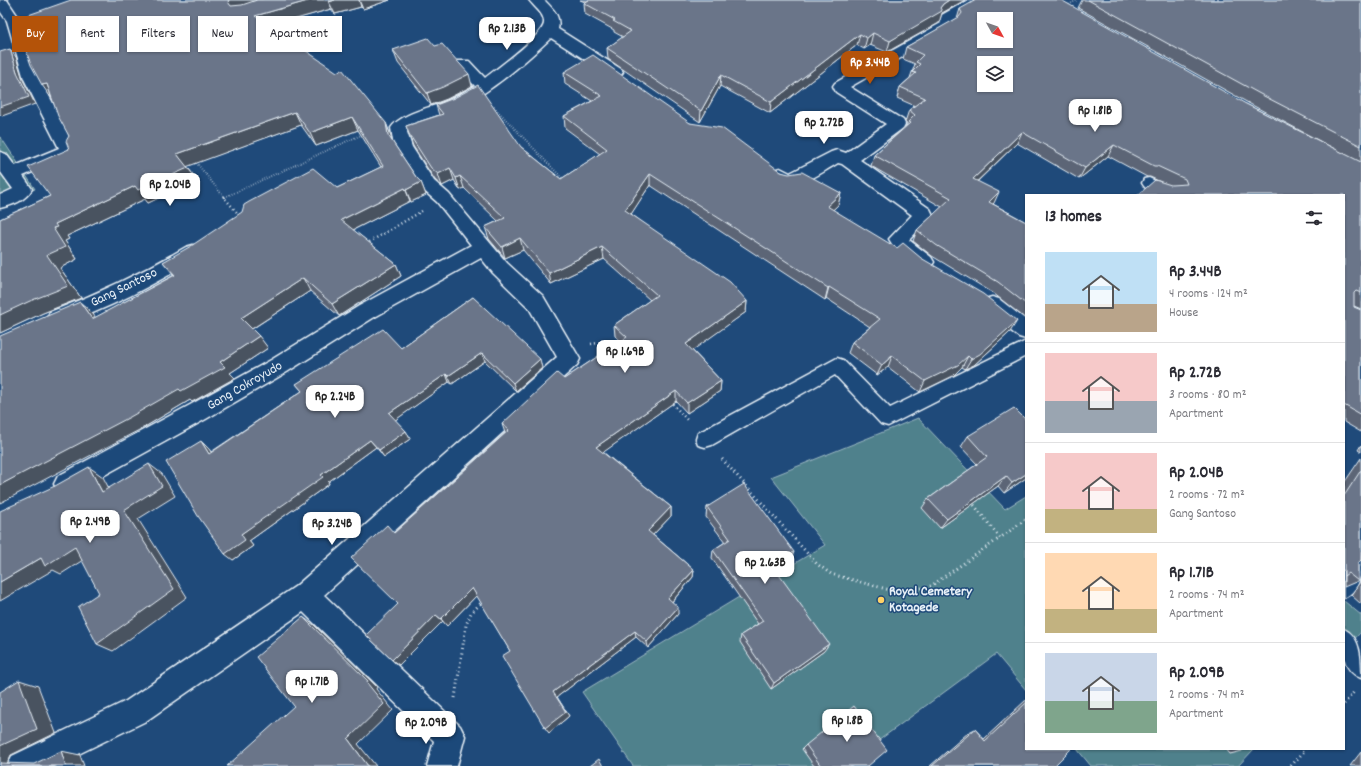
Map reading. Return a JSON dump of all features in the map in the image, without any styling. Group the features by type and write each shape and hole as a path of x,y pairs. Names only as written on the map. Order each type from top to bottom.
{"street":[{"path":"0,0 14,21 32,79 70,150 11,174"},
{"path":"22,766 136,711 305,595 569,359 536,302 500,268 443,198 428,185 403,147 399,132 399,128 417,118 448,106 482,88 518,60 550,31 552,22 550,15 536,0"},
{"path":"848,160 897,124 841,86 950,24 945,19 978,0"},
{"path":"550,31 626,80"},
{"path":"463,64 482,88"},
{"path":"769,166 786,180 792,180 837,156 848,160 924,215 899,239 903,246 915,256 940,271"},
{"path":"0,158 22,188 19,194 0,202"},
{"name":"Gang Santoso","path":"38,326 93,304 147,279 193,252 242,218"},
{"name":"Gang Cokroyudo","path":"48,493 205,409 280,366 366,312 484,248"},
{"path":"978,294 1025,330"},
{"path":"305,595 450,736 442,766"}],"lane":[{"path":"1149,183 1169,194"},
{"path":"704,439 837,365 888,418 1025,349"},
{"path":"1345,586 1361,567"},
{"path":"1345,642 1361,667"}],"path":[{"path":"1063,8 1076,0"},
{"path":"482,88 565,182"},
{"path":"224,197 357,136 377,129 399,128"},
{"path":"191,155 203,173 242,218"},
{"path":"361,247 443,198"},
{"path":"569,359 593,343 609,342 622,350"},
{"path":"669,400 817,564 831,574 900,593 931,586 1025,521"},
{"path":"974,505 1000,538"},
{"path":"450,736 466,625 471,613 488,596"},
{"path":"1291,766 1305,750"}],"green space":[{"path":"0,136 35,189 0,204"},
{"name":"Royal Cemetery Kotagede","path":"918,418 1005,509 1025,497 1025,689 996,654 844,766 633,766 582,692 825,545 771,477"},
{"path":"1345,602 1361,615 1361,632 1345,649"},
{"path":"1078,750 1253,750 1238,766 1091,766"}],"building":[{"path":"71,0 229,0 228,2 231,6 242,5 257,0 311,0 255,16 256,52 308,52 337,72 342,69 386,123 388,135 416,177 421,182 406,190 405,188 341,220 396,264 332,304 303,278 241,318 259,336 220,362 225,367 181,391 179,389 130,417 0,485 0,336 80,302 92,319 175,275 163,262 191,246 242,212 244,205 313,168 337,188 383,166 352,117 310,133 295,112 177,154 188,168 138,190 135,186 55,224 57,227 53,228 65,247 47,255 68,286 0,315 0,219 50,196 28,167 69,149 66,141 69,136 58,116 47,84 42,85 31,65 26,52 58,52 58,16 26,16"},
{"path":"589,0 949,0 940,8 942,11 890,41 873,33 867,38 860,34 771,102 721,75 701,111 607,48 631,31 613,21 615,20 584,3"},
{"path":"976,0 1061,0 1246,104 1361,162 1361,293 1356,291 1354,293 1354,307 1361,310 1361,415 1345,406 1345,194 1139,194 1155,180 1171,185 1187,184 1185,179 1154,166 1114,145 1085,168 1022,132 973,179 999,192 989,202 1025,221 1025,303 998,282 936,245 917,230 951,198 874,155 910,123 908,122 915,115 909,110 925,98 900,87 916,73 912,72 920,64 916,62 923,55 906,47 959,17 962,13 960,9"},
{"path":"1088,0 1361,0 1361,146 1260,94"},
{"path":"428,38 435,46 442,44 469,74 427,93 393,50"},
{"path":"10,49 17,72 29,97 0,107 0,52"},
{"path":"593,55 690,123 722,128 781,172 789,174 802,172 841,193 827,206 897,248 903,243 921,258 983,294 1017,321 980,354 971,359 968,356 958,365 925,381 892,356 882,365 852,342 880,319 829,287 828,288 650,174 625,210 730,282 747,301 686,344 721,381 687,403 676,391 596,447 671,507 648,531 694,570 668,598 678,607 647,642 635,631 553,692 566,712 545,728 502,656 510,651 472,588 441,619 436,615 392,660 366,635 398,604 351,558 387,525 394,533 447,486 509,430 502,424 557,373 564,379 627,337 614,325 657,295 602,247 549,273 520,238 502,247 485,227 505,218 460,176 456,178 450,168 438,174 431,168 409,134 406,126 443,114 436,105 454,98 478,85 521,147 561,179 607,149 564,116 602,96 564,72"},
{"path":"473,297 540,359 513,383 482,353 448,376 446,374 389,413 406,431 379,450 370,440 321,475 323,477 241,534 245,540 225,554 198,516 166,462 201,441 209,454 302,391 296,384 383,329 401,348"},
{"path":"1014,408 1025,419 1025,475 1012,483 1006,476 947,519 928,499 987,457 968,436"},
{"path":"149,464 162,486 124,510 174,589 97,644 78,607 99,593 75,547 45,566 41,558 0,582 0,511 55,486 89,467 102,492"},
{"path":"1361,470 1361,560 1358,563 1358,581 1348,573 1345,575 1345,494"},
{"path":"744,484 794,552 772,565 829,644 774,683 741,635 763,621 713,550 730,539 707,507"},
{"path":"303,617 368,681 367,683 384,704 348,739 368,766 227,766 294,706 256,657"},
{"path":"19,680 37,729 0,746 0,692"},
{"path":"1025,704 1025,750 1070,750 1054,766 932,766 975,729 985,741"},
{"path":"854,706 887,750 868,766 821,766 806,745"},
{"path":"61,751 66,766 0,766 0,763 34,764"},
{"path":"599,759 603,766 590,766"}],"place":[{"name":"Royal Cemetery Kotagede","path":"881,600"}]}
